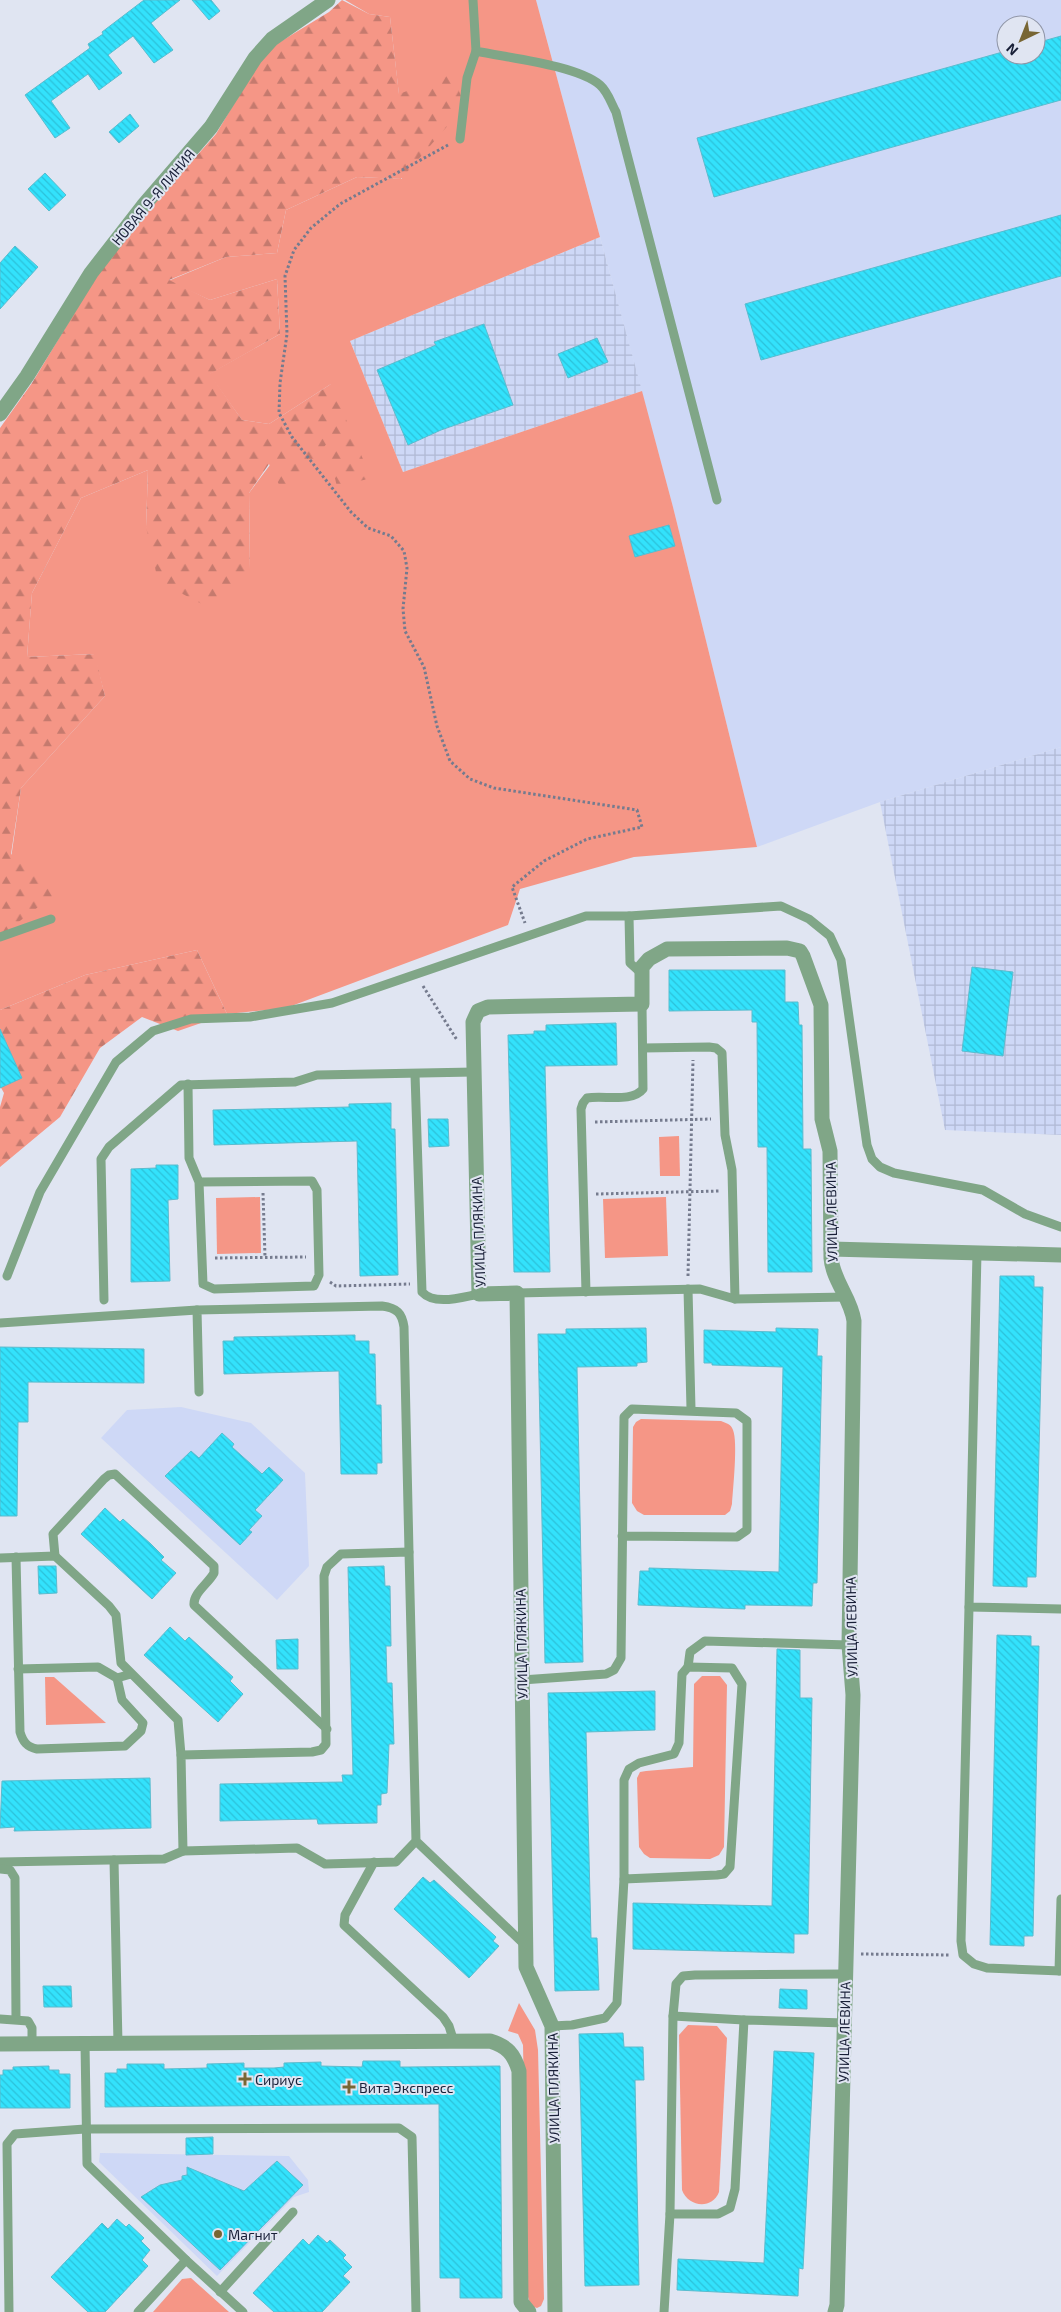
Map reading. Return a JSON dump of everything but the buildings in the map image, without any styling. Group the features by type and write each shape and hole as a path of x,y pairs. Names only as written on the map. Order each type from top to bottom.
{"street":[{"name":"НОВАЯ 9-Я ЛИНИЯ","path":"0,414 27,376 91,273 143,206 211,127 255,58 272,39 328,0"},
{"name":"УЛИЦА ЛЕВИНА","path":"641,972 645,963 667,948 786,948 800,952 806,962 821,1005 822,1119 830,1150 832,1270 847,1297 854,1321 849,1645 853,1695 837,2305 835,2312"},
{"path":"641,972 642,1004"},
{"name":"УЛИЦА ПЛЯКИНА","path":"555,2312 552,2026 526,1967 525,1945 517,1293 479,1294 472,1022 478,1011 488,1007 642,1004"},
{"path":"831,1249 1061,1255"},
{"path":"0,2044 490,2041 500,2044 510,2050 519,2071 521,2302 529,2312"}],"lane":[{"path":"460,138 467,78 476,51 473,0"},
{"path":"476,51 569,70 601,86 608,96 616,112 717,500"},
{"path":"7,1276 40,1192 116,1062 152,1031 191,1018 250,1017 332,1002 586,916 629,916 781,906 809,919 830,936 842,960 867,1145 872,1159 880,1167 894,1173 983,1190 1025,1214 1061,1227"},
{"path":"629,916 630,963 641,972"},
{"path":"0,937 51,919"},
{"path":"586,1292 581,1109 587,1098 639,1094 644,1084 642,1004"},
{"path":"643,1048 716,1048 722,1053 725,1135 732,1170 735,1300"},
{"path":"104,1300 100,1159 108,1147 175,1089 188,1084 295,1082 317,1075 474,1072"},
{"path":"415,1074 420,1284 422,1292 427,1297 434,1299 479,1294"},
{"path":"188,1084 189,1158 198,1182 202,1284 214,1289 314,1286 319,1275 319,1256 316,1185 312,1181 198,1182"},
{"path":"977,1253 963,1955 974,1964 987,1968 1060,1971 1061,1899"},
{"path":"688,1289 691,1409"},
{"path":"517,1293 700,1289 735,1300 847,1297"},
{"path":"0,1323 198,1310 382,1306 394,1308 402,1317 416,1840 396,1862 325,1864 297,1848 183,1851 164,1859 0,1862"},
{"path":"198,1310 199,1392"},
{"path":"522,1680 606,1674 614,1670 621,1658 622,1536 624,1417 632,1409 691,1409 736,1413 747,1421 747,1530 737,1537 622,1536"},
{"path":"183,1851 181,1755 178,1720 121,1663 116,1615 55,1556 53,1534 104,1479 109,1475 115,1474 202,1552 214,1566 214,1573 197,1594 194,1605 327,1729"},
{"path":"181,1755 312,1752 321,1750 326,1744 327,1729 324,1572 341,1554 409,1552"},
{"path":"0,1558 55,1556"},
{"path":"16,1557 20,1732 22,1740 30,1747 37,1749 120,1747 130,1743 143,1728 143,1723 122,1700 118,1678"},
{"path":"969,1607 1061,1609"},
{"path":"552,2026 605,2018 616,2003 624,1879 624,1780 629,1769 639,1763 674,1754 679,1742 682,1674 688,1667 690,1652 705,1641 849,1645"},
{"path":"18,1669 98,1667 118,1678 131,1674"},
{"path":"624,1879 718,1876 724,1874 730,1866 742,1684 732,1668 688,1667"},
{"path":"416,1840 525,1945"},
{"path":"114,1860 118,2044"},
{"path":"374,1862 345,1915 344,1925 443,2017 449,2026 454,2042"},
{"path":"0,1868 10,1870 15,1878 16,2019"},
{"path":"664,2312 670,2214 676,1984 683,1976 846,1974"},
{"path":"674,2016 845,2023"},
{"path":"0,2019 23,2019 31,2024 32,2044"},
{"path":"670,2214 718,2214 730,2208 735,2189 744,2020"},
{"path":"85,2044 87,2164 186,2260 243,2312"},
{"path":"9,2312 7,2144 15,2134 85,2129 399,2128 412,2137 416,2312"},
{"path":"220,2292 293,2212"},
{"path":"138,2312 186,2260"}],"path":[{"path":"460,138 340,204 311,228 294,250 285,276 287,334 280,383 279,413 292,437 351,512 368,528 392,536 404,551 407,568 403,609 405,632 424,667 437,726 450,761 470,779 494,788 637,810 642,827 587,839 544,861 512,887 530,935"},
{"path":"416,973 452,1035 473,1056"},
{"path":"688,1289 694,1047"},
{"path":"582,1122 724,1119"},
{"path":"263,1180 265,1257"},
{"path":"583,1194 732,1191"},
{"path":"200,1259 319,1256"},
{"path":"319,1275 336,1286 420,1284"},
{"path":"846,1954 963,1955"}],"shaded area":[{"path":"536,0 1061,0 1061,747 880,802 757,847 673,507"},
{"path":"600,237 642,391 403,472 350,341"},
{"path":"1061,747 1061,1135 945,1130 880,802"},
{"path":"181,1407 251,1423 305,1473 309,1566 277,1600 101,1438 127,1410"},
{"path":"100,2153 289,2156 308,2180 309,2192 294,2197 217,2276 99,2162"}],"green space":[{"path":"342,0 369,14 390,17 399,94 452,74 465,106 401,179 357,177 286,210 277,253 226,257 169,280 210,300 277,279 280,334 210,374 242,420 269,424 331,384 371,478 337,487 327,443 286,499 269,464 249,493 250,569 217,612 158,581 146,527 148,470 81,498 32,593 27,657 95,654 105,696 21,788 11,854 58,892 0,936 0,428 32,383 96,277 148,211 216,134 260,60 275,45 329,12"},
{"path":"345,0 536,0 600,237 350,341 403,472 642,391 673,507 757,847 634,857 520,889 508,925 286,1008 227,1014 197,950 85,975 0,1010 0,936 21,788 105,696 94,654 27,657 32,593 81,498 148,470 146,527 250,569 249,493 331,384 269,424 242,420 209,374 280,334 277,279 210,300 168,281 226,257 277,253 286,210 357,177 402,179 399,95 390,17 369,14"},
{"path":"197,950 227,1014 178,1031 142,1017 100,1048 60,1117 0,1167 0,1107 4,1093 0,1086 0,1010 85,975"},
{"path":"679,1136 680,1176 660,1176 659,1137"},
{"path":"260,1197 261,1253 217,1254 216,1198"},
{"path":"666,1197 668,1256 605,1258 603,1199"},
{"path":"641,1419 721,1421 731,1426 734,1436 735,1455 730,1511 725,1515 644,1515 637,1511 632,1503 633,1427"},
{"path":"702,1676 720,1676 727,1685 724,1847 719,1855 710,1859 650,1858 639,1847 637,1778 640,1772 693,1767 694,1684"},
{"path":"45,1677 54,1677 106,1723 46,1725"},
{"path":"519,2003 535,2030 538,2050 544,2299 541,2306 537,2308 531,2306 528,2297 523,2045 518,2034 508,2031"},
{"path":"688,2025 717,2026 727,2038 719,2192 716,2198 706,2204 694,2203 685,2196 682,2190 679,2035"},
{"path":"191,2278 229,2312 153,2312 182,2279"}],"place":[{"name":"Сириус","path":"245,2079"},
{"name":"Вита Экспресс","path":"349,2087"},
{"name":"Магнит","path":"218,2234"}]}
